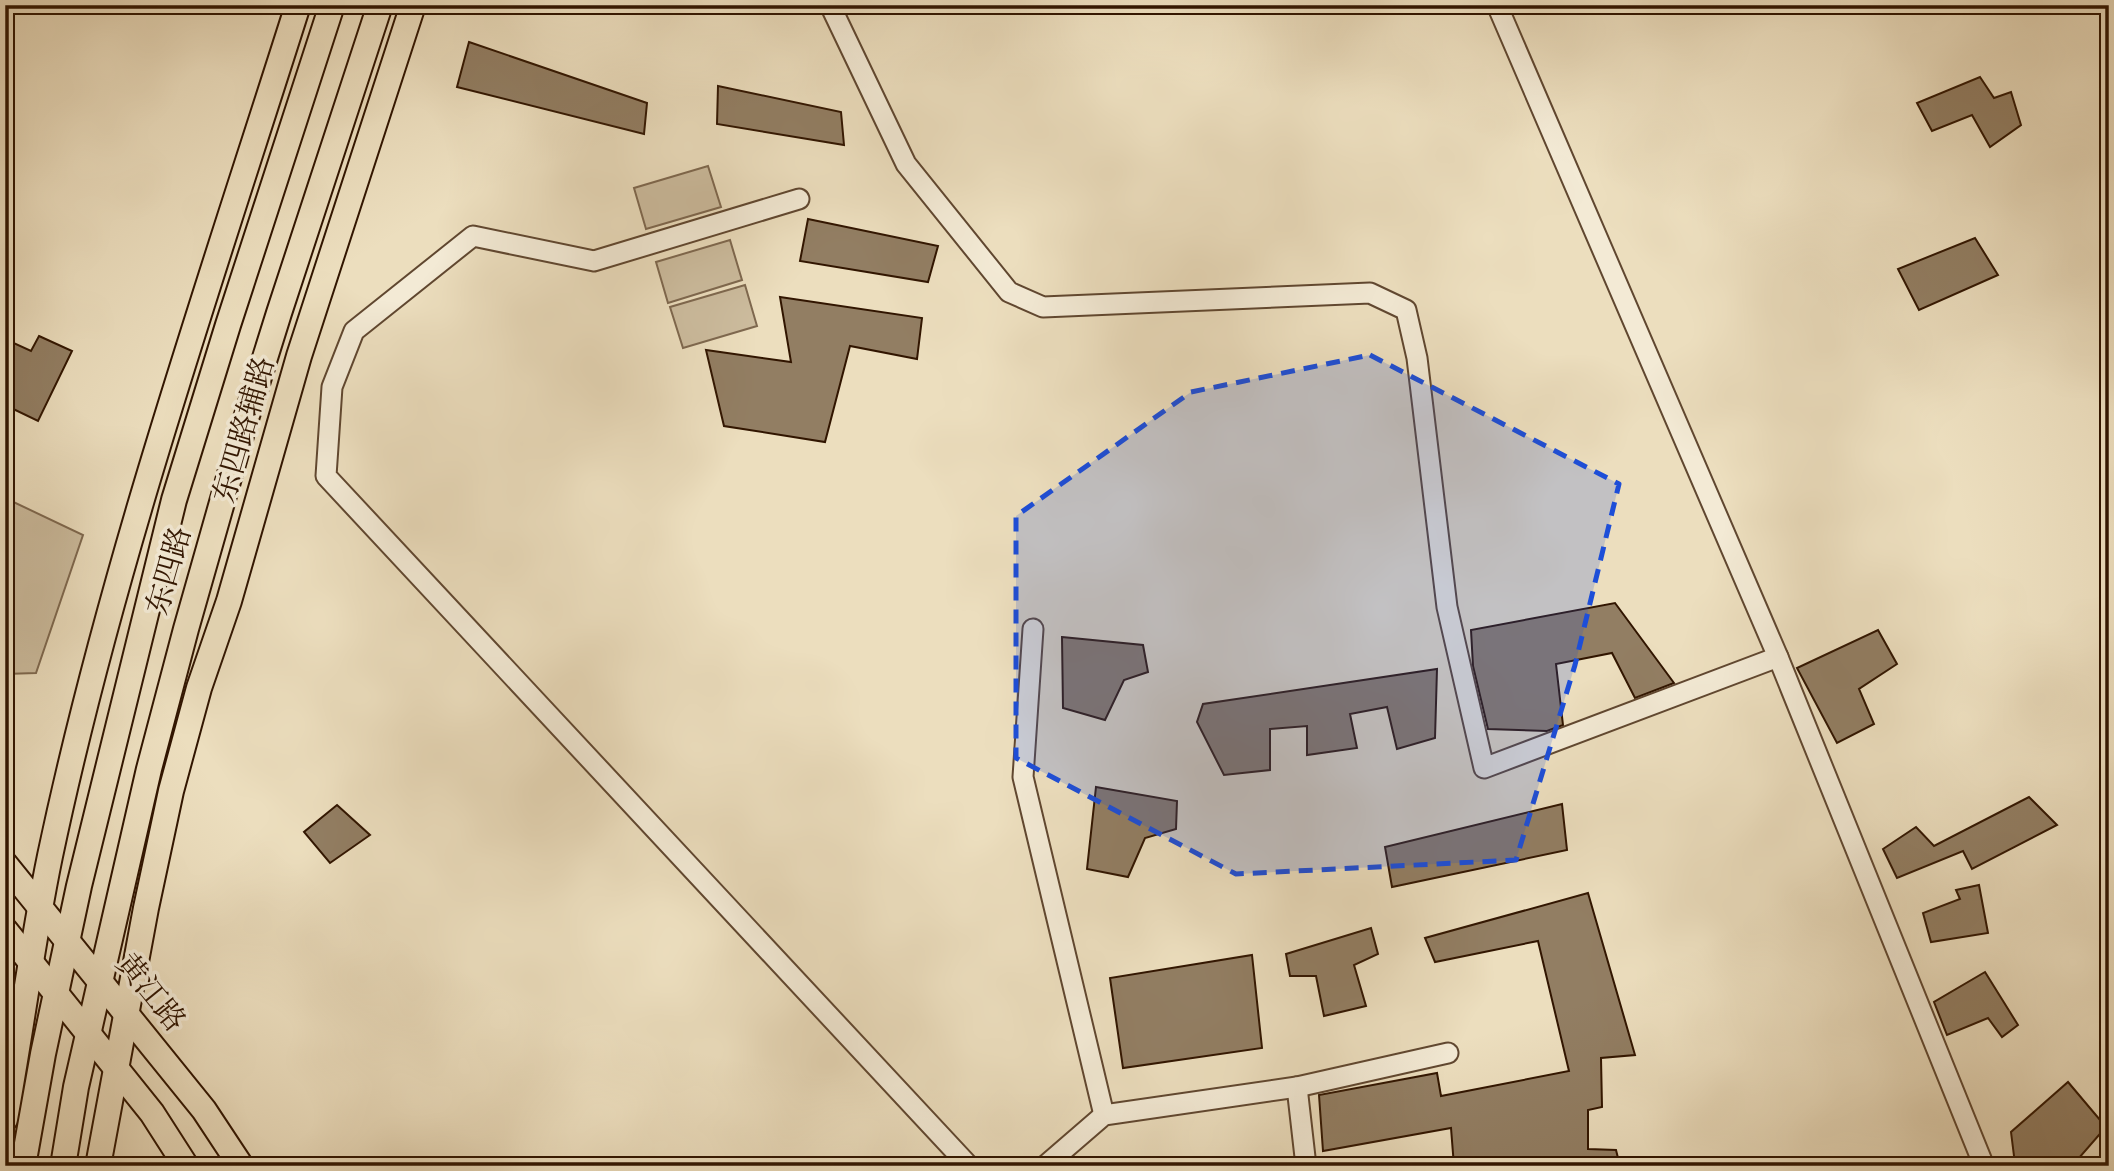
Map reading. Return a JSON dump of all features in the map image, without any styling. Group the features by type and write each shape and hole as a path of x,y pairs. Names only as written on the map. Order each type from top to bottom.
{"main road":[{"path":"5,1119 50,857 87,701 181,368 298,5"},
{"name":"东四路","path":"23,1166 67,941 174,500 332,5"},
{"name":"东四路","path":"63,1166 76,1087 149,769 237,450 380,5"},
{"name":"东四路辅路","path":"98,1166 171,791 199,688 229,601 299,356 413,5"},
{"name":"黄江路","path":"5,864 204,1110 241,1166"},
{"path":"5,930 116,1067 152,1114 186,1166"}],"street":[{"path":"830,5 906,164 1009,292 1043,307 1370,293 1406,310 1417,358 1447,607 1484,768 1778,657"},
{"path":"1497,5 1778,657 1984,1166"},
{"path":"799,199 594,261 473,236 354,331 332,387 326,476 969,1166"},
{"path":"1034,629 1023,777 1104,1115"},
{"path":"1045,1166 1104,1115 1297,1087 1448,1053"},
{"path":"1297,1087 1306,1166"}],"highlighted area":[{"path":"1370,355 1619,484 1575,665 1516,860 1236,874 1016,758 1016,516 1191,392"}],"shaded area":[{"path":"708,166 721,207 646,229 634,188"},
{"path":"730,240 742,280 668,303 656,262"},
{"path":"745,285 757,326 683,348 670,307"},
{"path":"5,498 83,535 36,673 5,674"}],"building":[{"path":"469,42 647,103 644,134 457,87"},
{"path":"1980,77 1994,98 2011,92 2021,125 1990,147 1972,115 1932,131 1917,103"},
{"path":"718,86 841,112 844,145 717,124"},
{"path":"808,219 938,246 928,282 800,261"},
{"path":"1975,238 1998,275 1919,310 1898,269"},
{"path":"780,297 922,318 917,359 850,346 825,442 724,426 706,350 791,362"},
{"path":"39,336 72,351 38,421 5,405 5,339 31,351"},
{"path":"1615,603 1674,683 1635,698 1612,653 1556,664 1563,725 1547,731 1488,729 1473,666 1471,630"},
{"path":"1878,630 1897,664 1859,689 1874,724 1837,743 1797,668"},
{"path":"1062,637 1143,645 1148,672 1124,680 1105,720 1063,708"},
{"path":"1437,669 1435,738 1397,749 1387,707 1350,714 1357,748 1307,755 1307,726 1270,729 1270,770 1224,775 1197,722 1203,704"},
{"path":"1096,787 1177,801 1176,829 1145,838 1128,877 1087,869"},
{"path":"2029,797 2057,825 1972,869 1963,851 1897,878 1883,849 1916,827 1934,846"},
{"path":"1562,804 1567,850 1392,887 1385,847"},
{"path":"337,805 370,835 330,863 304,832"},
{"path":"1979,885 1988,933 1931,942 1923,913 1960,899 1956,890"},
{"path":"1588,893 1635,1055 1601,1058 1602,1107 1588,1110 1588,1149 1616,1150 1620,1166 1454,1166 1451,1128 1323,1151 1319,1095 1437,1073 1441,1096 1569,1071 1538,941 1435,962 1425,938"},
{"path":"1371,928 1378,954 1354,965 1366,1006 1324,1016 1316,976 1290,976 1286,954"},
{"path":"1252,955 1262,1048 1123,1068 1110,978"},
{"path":"1985,972 2018,1025 2002,1037 1988,1018 1947,1035 1934,1002"},
{"path":"2068,1082 2106,1127 2072,1166 2010,1166 2014,1156 2011,1132"}]}
